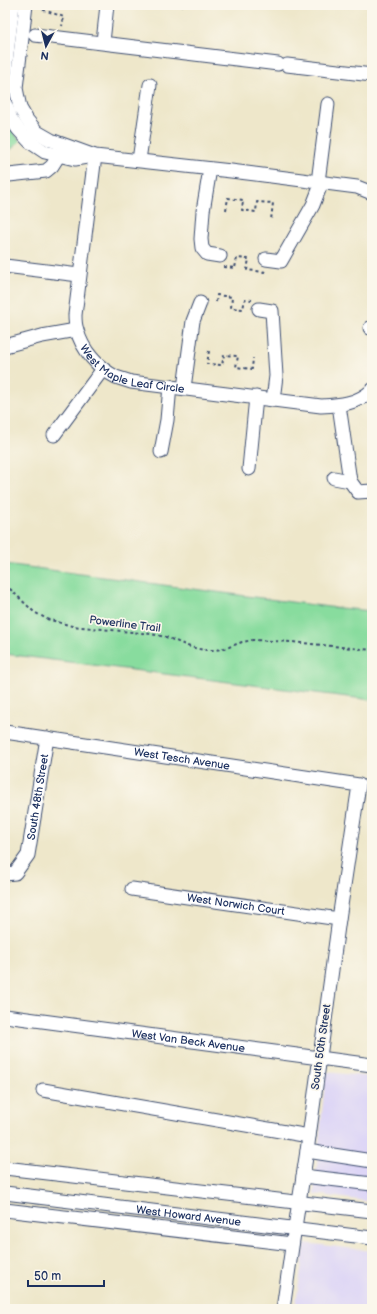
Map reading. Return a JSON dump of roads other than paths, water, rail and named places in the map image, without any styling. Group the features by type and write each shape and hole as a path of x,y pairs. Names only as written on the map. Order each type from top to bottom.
{"street":[{"path":"5,70 13,5"},
{"path":"26,5 10,88 27,120 37,132 51,140 95,156 320,182 357,187 372,193"},
{"path":"103,42 107,5"},
{"path":"36,35 372,75"},
{"path":"139,160 150,86"},
{"path":"5,103 11,119 18,129 30,142 45,152 75,160 95,156"},
{"path":"266,259 281,261 313,205 320,182 328,104"},
{"path":"9,174 46,171 52,166 59,155"},
{"name":"West Maple Leaf Circle","path":"95,156 75,315 76,330 82,345 103,369 116,377 131,382 321,406 339,406 355,401 369,394 372,390"},
{"path":"210,169 204,210 202,248 207,254 220,256"},
{"path":"5,266 79,275"},
{"path":"184,388 193,321 200,303"},
{"path":"259,309 272,311 276,376 273,400"},
{"path":"5,346 42,336 76,330"},
{"path":"54,436 103,369"},
{"path":"161,452 167,420 170,386"},
{"path":"249,468 256,398"},
{"path":"339,406 350,480 358,492 372,491"},
{"path":"334,478 350,480"},
{"name":"West Tesch Avenue","path":"5,732 359,785"},
{"name":"South 48th Street","path":"5,874 15,873 28,856 47,738"},
{"name":"South 50th Street","path":"283,1309 294,1229 308,1151 339,919 359,785"},
{"name":"West Norwich Court","path":"132,889 339,919"},
{"name":"West Van Beck Avenue","path":"5,1016 372,1065"},
{"path":"43,1090 309,1136"},
{"path":"308,1151 372,1161"},
{"path":"5,1168 372,1211"},
{"path":"303,1176 372,1184"},
{"name":"West Howard Avenue","path":"5,1193 372,1238"},
{"name":"West Howard Avenue","path":"5,1210 292,1244"}]}
